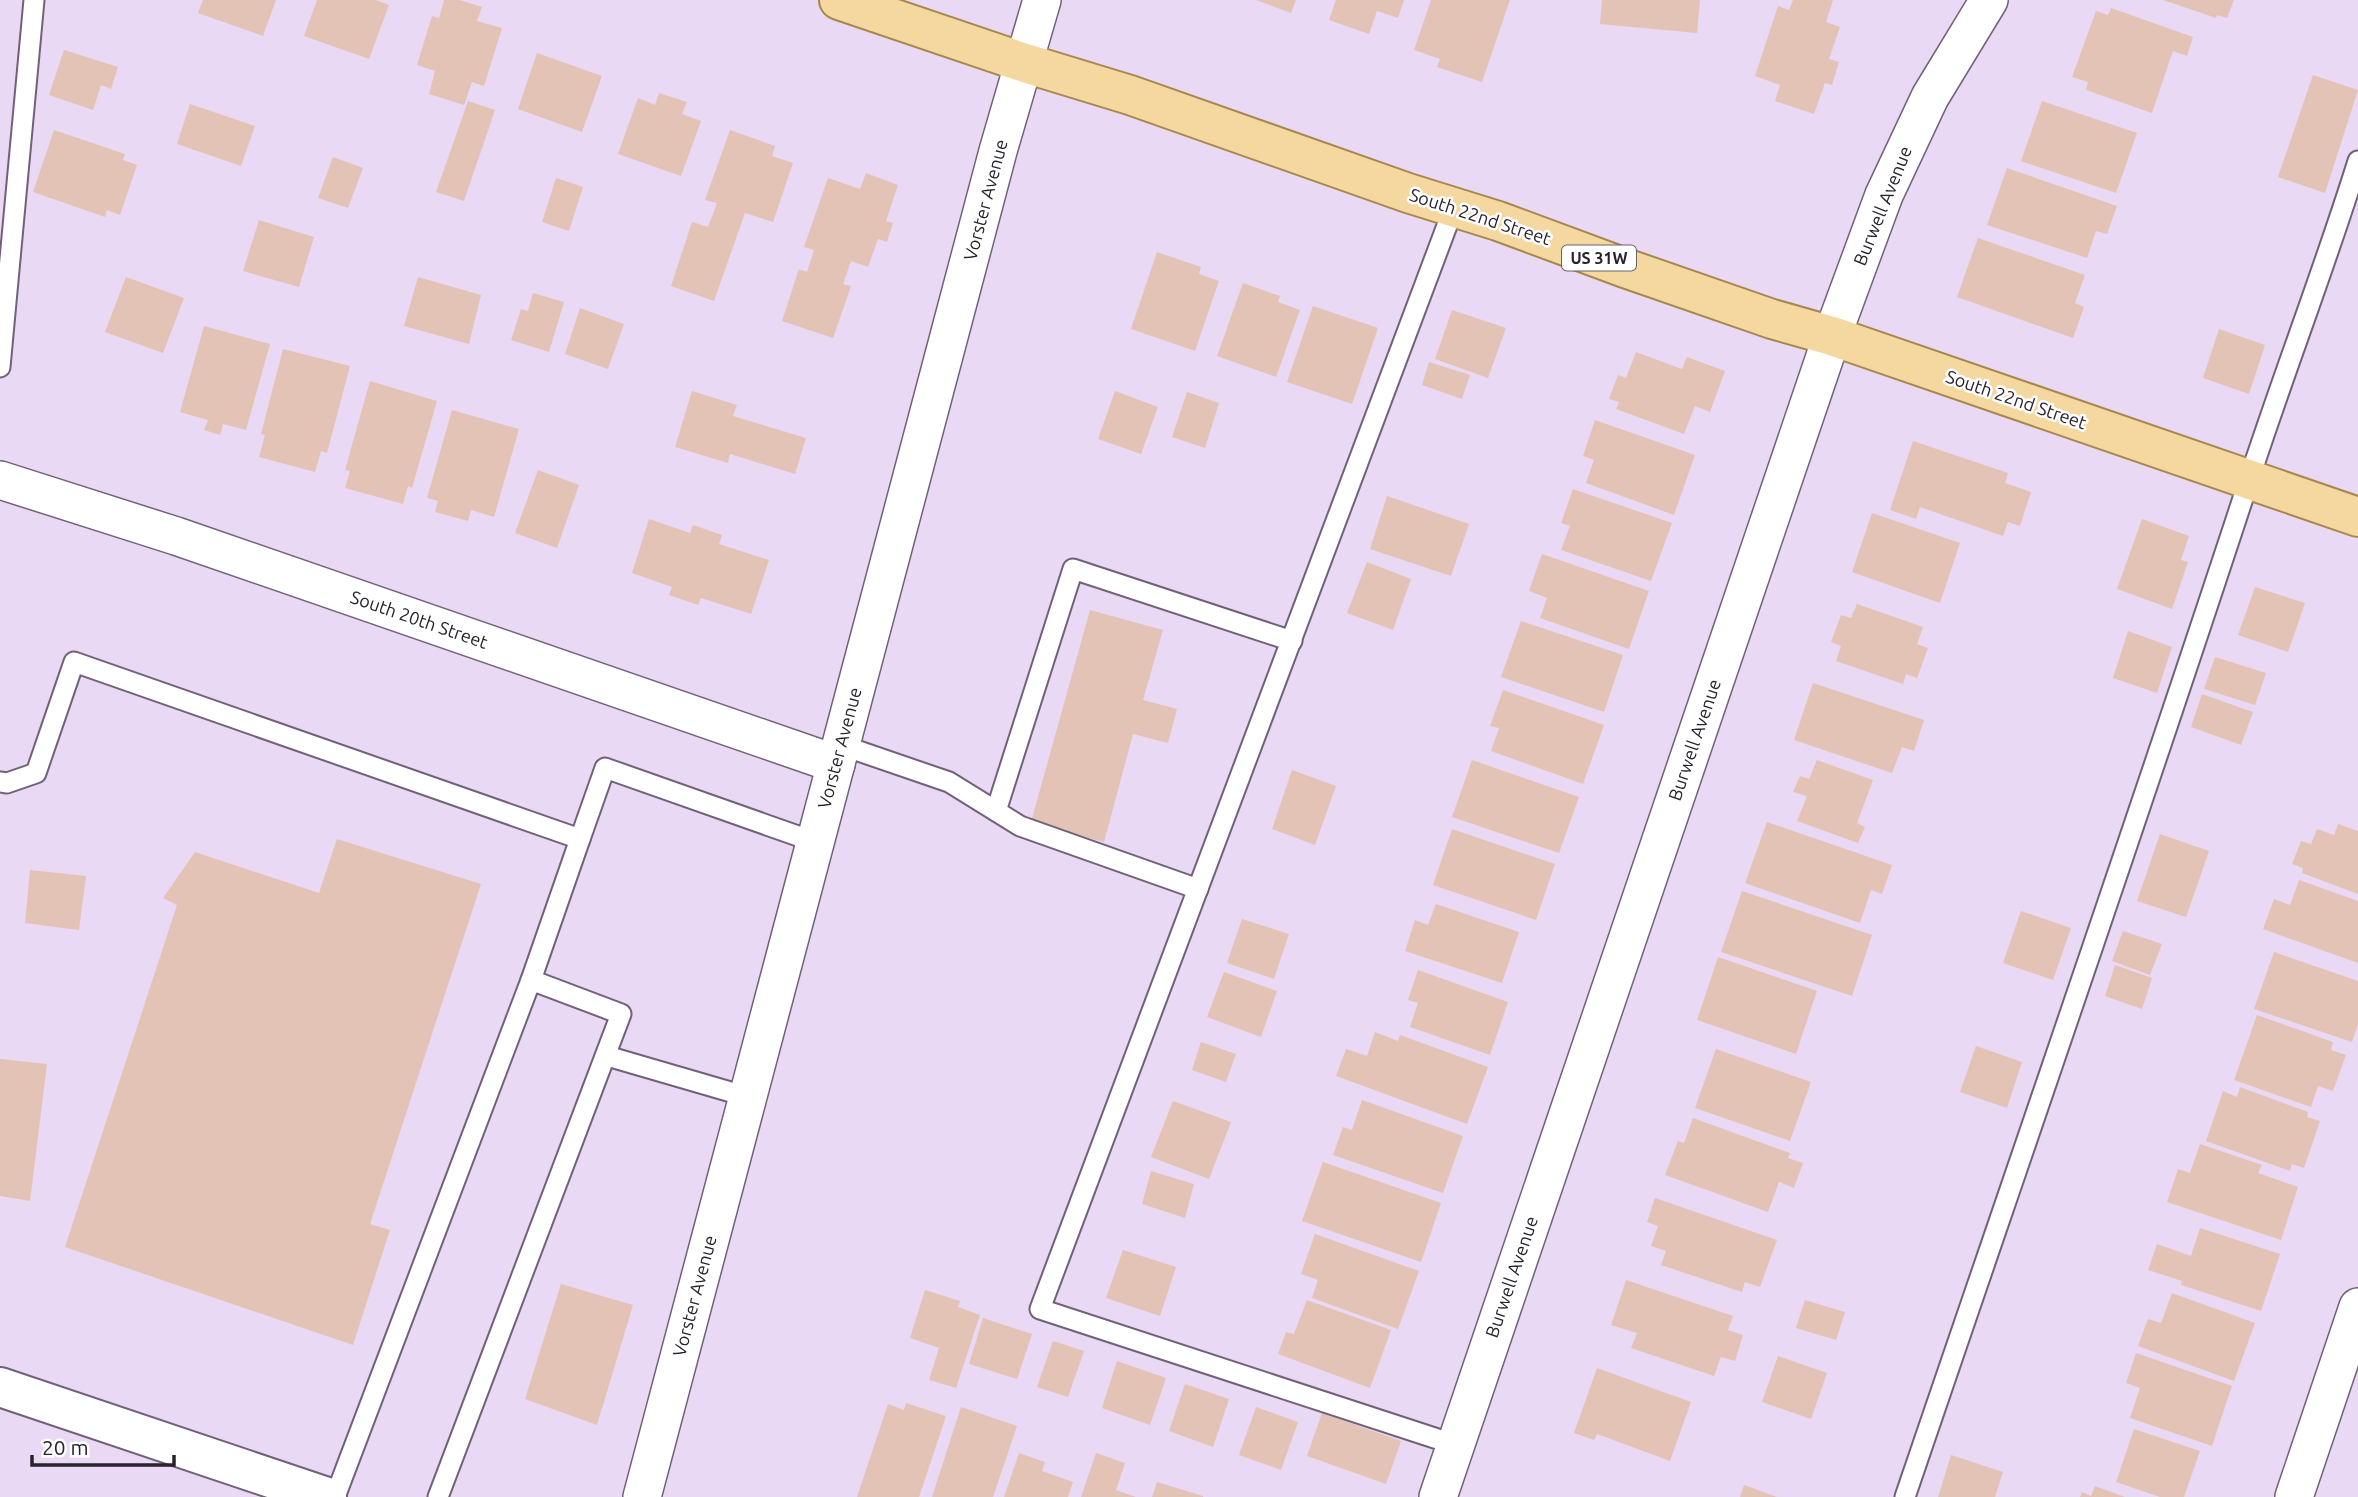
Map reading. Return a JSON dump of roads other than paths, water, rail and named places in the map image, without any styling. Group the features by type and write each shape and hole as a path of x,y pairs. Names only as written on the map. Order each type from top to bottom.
{"main road":[{"name":"South 22nd Street","path":"839,0 1024,63 1130,95 1498,221 1625,268 2358,517"}],"street":[{"name":"Vorster Avenue","path":"642,1497 998,151 1042,0"},
{"name":"Burwell Avenue","path":"1438,1497 1832,337 1884,195 1930,97 1989,0"},
{"name":"South 20th Street","path":"0,480 838,754"},
{"path":"2294,1497 2358,1307"},
{"path":"0,1387 327,1497"}],"lane":[{"path":"0,367 34,0"},
{"path":"1905,1497 2358,161"},
{"path":"1454,207 1040,1309 1456,1445"},
{"path":"996,811 1073,569 1292,641"},
{"path":"0,782 7,783 36,773 74,662 580,839"},
{"path":"838,754 949,782 1020,826 1198,889"},
{"path":"335,1497 531,980 605,768 815,842"},
{"path":"438,1497 621,1014 531,980"},
{"path":"607,1056 748,1097"}]}
